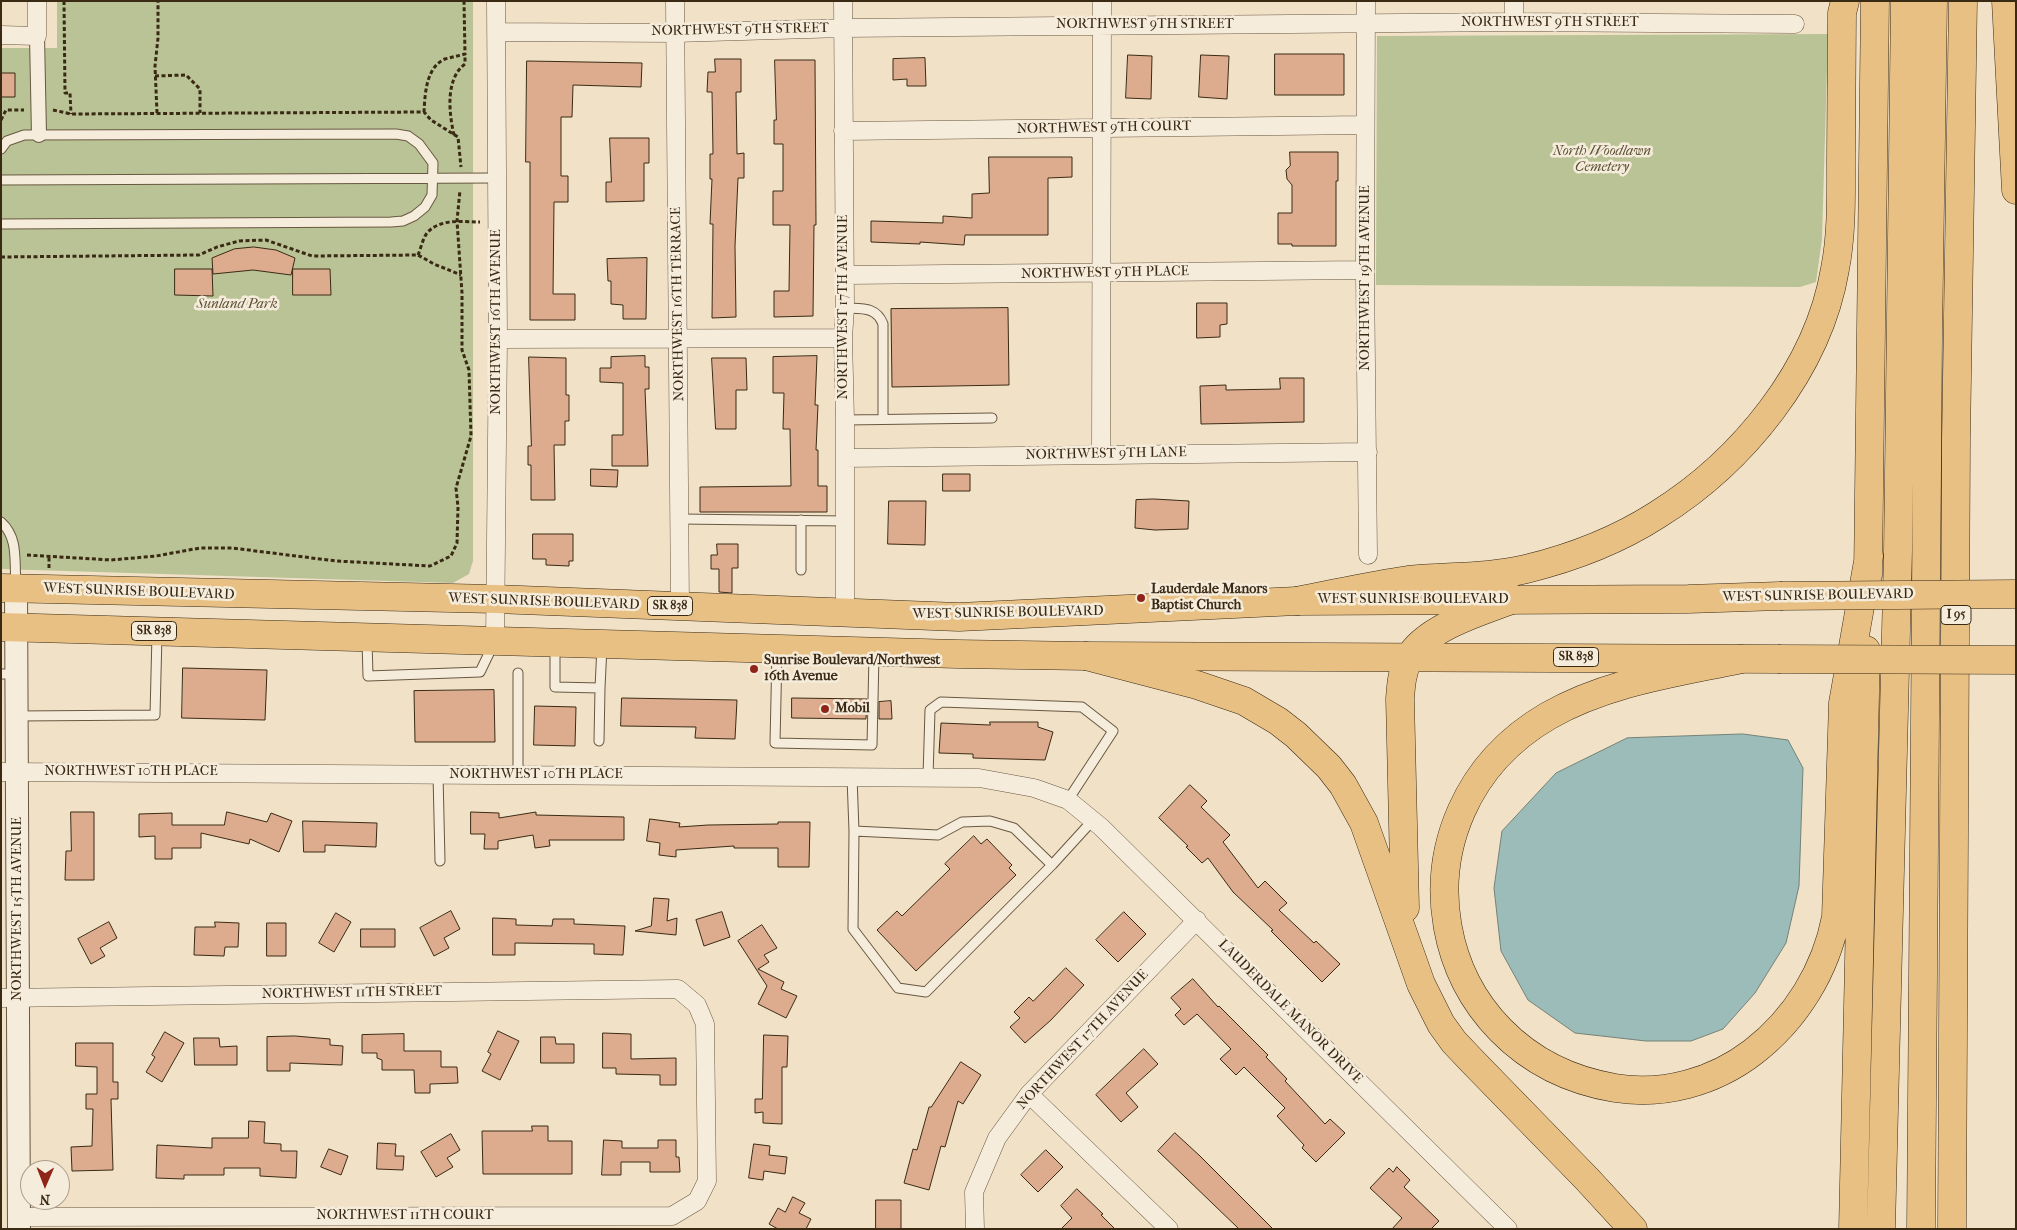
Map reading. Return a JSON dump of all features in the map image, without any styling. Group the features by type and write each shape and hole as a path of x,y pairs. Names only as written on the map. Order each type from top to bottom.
{"main road":[{"path":"1296,600 1408,580 1510,572 1572,555 1638,526 1673,504 1707,478 1752,434 1780,397 1803,359 1823,313 1835,271 1840,218 1842,13 1845,1"},
{"path":"1853,1229 1869,556 1875,1"},
{"path":"1881,1229 1898,551 1905,1"},
{"path":"1921,1229 1928,339 1933,1"},
{"name":"I 95","path":"1952,1229 1956,440 1963,1"},
{"path":"2006,1 2016,190"},
{"path":"1742,659 1614,687 1564,708 1530,728 1499,754 1482,774 1466,802 1451,840 1445,875 1446,921 1454,956 1469,988 1493,1023 1511,1041 1552,1069 1599,1085 1640,1090 1662,1090 1703,1079 1743,1060 1758,1048 1788,1018 1812,984 1828,948 1836,916 1843,703 1869,556"},
{"name":"WEST SUNRISE BOULEVARD","path":"9,588 495,599 959,617 1296,600 1688,599 1780,596 2016,594"},
{"path":"1408,942 1403,873 1401,681 1410,656 1422,643 1449,625 1514,599"},
{"name":"SR 838","path":"9,627 495,642 1086,656 2016,660"},
{"path":"1086,656 1227,694 1260,709 1296,735 1329,767 1343,785 1364,823 1430,1003 1441,1024 1454,1042 1633,1229"}],"street":[{"path":"37,1 39,134"},
{"name":"NORTHWEST 16TH AVENUE","path":"495,642 498,339 496,1"},
{"name":"NORTHWEST 16TH TERRACE","path":"675,1 680,607"},
{"name":"NORTHWEST 17TH AVENUE","path":"843,1 846,308 843,338 845,612"},
{"path":"1101,454 1102,1"},
{"name":"NORTHWEST 19TH AVENUE","path":"1366,1 1365,270 1368,555"},
{"path":"1514,1 1514,22"},
{"name":"NORTHWEST 9TH STREET","path":"496,32 675,32 843,28 1514,22 1795,24"},
{"path":"1,36 37,36"},
{"name":"NORTHWEST 9TH COURT","path":"843,131 1365,125"},
{"name":"NORTHWEST 9TH PLACE","path":"845,275 1365,270"},
{"path":"498,339 843,338"},
{"name":"NORTHWEST 9TH LANE","path":"845,458 1368,452"},
{"name":"NORTHWEST 15TH AVENUE","path":"9,588 9,674 14,731 9,771 10,998 19,1223"},
{"name":"NORTHWEST 10TH PLACE","path":"9,771 979,778 1034,788 1068,800"},
{"name":"LAUDERDALE MANOR DRIVE","path":"1068,800 1093,820 1197,920 1508,1229"},
{"name":"NORTHWEST 17TH AVENUE","path":"974,1229 974,1192 997,1138 1029,1094 1197,920"},
{"name":"NORTHWEST 11TH STREET","path":"10,998 678,989 697,1005 705,1024 707,1181 697,1201"},
{"path":"1029,1094 1169,1229"},
{"name":"NORTHWEST 11TH COURT","path":"19,1223 672,1216 697,1201"}],"lane":[{"path":"1,149 7,141 15,137 39,134 396,134 408,136 426,153 433,163 432,195 425,207 414,216 403,221 1,224"},
{"path":"1,180 496,178"},
{"path":"846,308 870,309 880,318 882,324 883,420"},
{"path":"845,420 992,418"},
{"path":"680,519 845,521"},
{"path":"801,520 801,570"},
{"path":"1,522 7,526 15,543 9,588"},
{"path":"14,731 155,715 158,632"},
{"path":"367,638 368,676 480,672 495,642"},
{"path":"555,643 554,687 600,688"},
{"path":"599,741 602,644"},
{"path":"777,649 776,743 872,745 874,652"},
{"path":"518,673 518,775"},
{"path":"928,778 930,710 941,702 1082,707 1113,731 1068,800"},
{"path":"438,774 440,861"},
{"path":"852,777 854,831 853,930 898,988 926,992 1052,865 1093,820"},
{"path":"854,831 938,835 962,822 990,820 1014,828 1052,865"}],"path":[{"path":"64,1 65,93 70,93 71,114"},
{"path":"157,113 155,76 158,1"},
{"path":"454,135 450,114 451,89 459,69 465,64 464,1"},
{"path":"15,554 111,560 156,556 200,548 232,548 336,562 430,566 451,556 457,543 458,508 456,488 471,436 469,370 462,350 461,275 457,221 460,178 458,138 431,120 424,112 426,87 434,69 443,60 465,54"},
{"path":"155,76 186,75 200,89 200,113"},
{"path":"1,120 6,110 50,109 71,114 424,112"},
{"path":"418,254 427,233 441,224 457,221 482,222"},
{"path":"1,257 199,255 238,241 266,240 312,256 418,254 434,264 461,275"}],"green space":[{"name":"Sunland Park","path":"57,1 473,1 473,561 469,574 453,583 1,569 1,48 57,48"},
{"name":"North Woodlawn Cemetery","path":"1828,34 1822,239 1816,282 1800,287 1376,285 1377,36"}],"water":[{"path":"1743,734 1788,740 1803,768 1799,886 1786,943 1755,993 1723,1029 1691,1041 1646,1041 1575,1033 1528,1000 1501,951 1494,888 1502,831 1556,773 1627,738"}],"building":[{"path":"1275,54 1344,54 1344,95 1275,95"},
{"path":"1128,55 1152,56 1151,99 1126,98"},
{"path":"1201,55 1229,56 1227,99 1199,97"},
{"path":"925,58 926,86 907,86 907,79 893,80 893,59"},
{"path":"715,59 741,59 741,92 736,92 737,154 744,153 744,178 738,178 735,246 736,317 712,318 713,224 710,224 712,179 710,179 710,154 713,154 712,92 707,92 708,72 715,72"},
{"path":"775,60 815,60 816,225 814,225 813,316 774,317 774,291 789,291 790,225 773,225 773,191 783,191 783,144 774,144 774,120 776,120"},
{"path":"527,61 642,63 641,87 573,85 572,117 561,117 561,176 568,176 568,202 554,202 553,294 575,294 575,320 530,320 530,162 526,162"},
{"path":"1,73 15,73 15,97 1,97"},
{"path":"610,138 649,138 649,163 644,163 644,201 606,202 606,182 611,182"},
{"path":"1290,152 1338,152 1336,246 1292,246 1292,244 1278,244 1278,213 1292,213 1292,185 1287,179 1286,170 1290,166"},
{"path":"989,157 1072,157 1072,177 1048,178 1048,235 965,235 964,245 920,242 920,244 871,242 871,221 943,223 943,216 972,218 972,194 989,193"},
{"path":"254,247 276,250 295,258 291,275 253,270 213,274 212,258 234,249"},
{"path":"647,258 646,319 623,319 623,305 611,304 611,281 608,281 607,259"},
{"path":"175,269 212,269 213,296 175,295"},
{"path":"293,269 330,269 331,295 293,295"},
{"path":"1197,303 1227,303 1227,324 1220,325 1220,337 1197,338"},
{"path":"1008,308 1009,385 892,387 891,309"},
{"path":"645,356 645,367 649,367 649,389 645,389 648,466 612,466 612,435 623,435 623,383 600,382 600,368 611,368 611,357"},
{"path":"817,356 815,405 818,405 816,450 818,450 818,486 827,486 827,512 700,512 700,487 791,486 790,429 783,429 784,393 773,393 773,357"},
{"path":"529,357 566,358 566,395 569,395 569,421 565,421 565,445 554,445 555,500 531,500 531,465 528,465 528,446 531,446"},
{"path":"712,358 746,358 747,390 736,390 736,429 716,429"},
{"path":"1280,378 1304,378 1304,422 1201,424 1200,386 1226,385 1226,390 1280,389"},
{"path":"591,469 618,470 617,487 591,486"},
{"path":"943,474 970,474 970,491 943,491"},
{"path":"1136,500 1189,501 1188,529 1155,530 1135,528"},
{"path":"889,501 926,501 925,545 888,544"},
{"path":"533,534 573,534 573,561 569,561 569,566 546,565 546,559 533,559"},
{"path":"717,544 738,544 738,568 732,568 732,593 719,592 719,569 711,569 711,555 717,555"},
{"path":"183,668 267,670 265,720 182,718"},
{"path":"494,690 495,742 415,742 414,691"},
{"path":"622,698 737,700 735,739 695,738 696,727 621,726"},
{"path":"792,698 867,699 866,719 792,718"},
{"path":"891,701 892,719 879,719 879,702"},
{"path":"535,706 576,707 575,746 534,745"},
{"path":"990,722 1038,722 1038,727 1053,732 1045,760 973,758 973,754 939,753 941,723 990,725"},
{"path":"1190,785 1207,801 1201,807 1230,835 1223,842 1258,888 1265,881 1287,903 1279,910 1314,943 1316,941 1340,964 1322,982 1271,931 1273,930 1233,892 1208,858 1202,863 1186,847 1188,846 1159,818"},
{"path":"71,812 94,812 94,880 65,880 66,851 71,851"},
{"path":"227,812 267,822 271,813 292,821 279,852 250,839 249,844 201,833 201,848 172,848 172,859 155,859 155,836 139,837 139,814 172,813 172,825 224,825"},
{"path":"471,812 499,813 499,818 536,812 536,815 624,817 624,840 549,840 550,846 535,848 533,835 498,841 498,849 484,849 485,834 471,834"},
{"path":"650,819 680,823 679,827 810,822 809,867 778,867 778,848 734,848 734,846 676,850 676,857 659,855 660,843 647,841"},
{"path":"303,821 377,823 376,847 325,845 325,852 304,852"},
{"path":"974,836 981,844 987,839 1012,865 1009,868 1016,875 916,971 877,930 897,911 902,916 950,869 945,864"},
{"path":"654,898 669,899 667,921 677,918 676,935 635,931 651,926"},
{"path":"451,911 460,929 444,938 449,948 434,956 420,928"},
{"path":"722,912 730,937 704,946 696,920"},
{"path":"1124,912 1146,934 1118,962 1096,940"},
{"path":"336,913 351,922 334,952 319,943"},
{"path":"493,918 516,919 516,925 552,926 553,919 574,919 574,924 625,926 623,955 594,954 594,944 515,943 515,955 493,955"},
{"path":"109,922 117,938 100,948 105,956 91,964 78,939"},
{"path":"215,922 239,923 238,947 225,947 224,956 194,955 195,927 215,927"},
{"path":"267,923 286,923 286,956 267,956"},
{"path":"762,925 777,948 764,955 769,962 758,969 784,982 781,989 797,996 786,1018 758,1004 767,986 738,941"},
{"path":"361,929 395,929 395,947 361,947"},
{"path":"1066,968 1084,985 1051,1020 1025,1043 1010,1027 1020,1018 1014,1012 1029,997 1033,1001"},
{"path":"1193,979 1218,1007 1268,1055 1266,1057 1287,1079 1285,1081 1325,1124 1330,1119 1345,1133 1316,1162 1302,1148 1304,1145 1277,1116 1285,1108 1244,1067 1236,1075 1220,1059 1231,1049 1197,1014 1184,1025 1175,1015 1181,1009 1171,998"},
{"path":"498,1031 519,1041 500,1080 482,1071 491,1054 488,1052"},
{"path":"165,1032 184,1043 162,1082 146,1072 155,1057 152,1055"},
{"path":"603,1033 631,1034 631,1059 676,1058 676,1085 660,1085 660,1075 616,1074 616,1068 603,1068"},
{"path":"404,1034 404,1051 441,1051 441,1067 457,1067 458,1083 430,1084 430,1093 415,1093 414,1070 382,1070 382,1060 377,1058 377,1053 362,1053 362,1035"},
{"path":"764,1035 788,1036 787,1067 782,1067 782,1124 763,1123 763,1112 755,1113 755,1099 762,1099"},
{"path":"295,1036 330,1039 330,1045 343,1046 342,1065 290,1063 290,1071 267,1071 267,1037"},
{"path":"541,1037 555,1037 556,1044 574,1044 574,1063 541,1063"},
{"path":"194,1038 219,1038 220,1047 237,1046 237,1065 195,1065"},
{"path":"76,1043 113,1043 113,1082 118,1082 118,1099 111,1099 113,1170 72,1171 71,1147 92,1146 93,1109 86,1109 86,1094 97,1094 97,1067 76,1066"},
{"path":"1144,1049 1158,1064 1126,1093 1138,1107 1121,1122 1096,1095"},
{"path":"961,1062 981,1075 963,1104 958,1101 945,1147 941,1146 929,1190 904,1183 913,1149 917,1150 929,1107 931,1107"},
{"path":"249,1121 265,1122 264,1143 281,1144 281,1151 297,1151 296,1178 260,1176 260,1168 224,1168 224,1175 184,1175 184,1179 156,1178 157,1145 212,1148 212,1138 248,1138"},
{"path":"532,1126 548,1126 548,1141 572,1141 572,1174 483,1174 482,1131 532,1131"},
{"path":"1175,1133 1273,1229 1239,1229 1158,1151"},
{"path":"451,1134 460,1150 447,1158 453,1167 436,1177 421,1152"},
{"path":"604,1140 622,1141 622,1148 658,1148 658,1140 676,1140 676,1157 679,1157 680,1172 650,1172 650,1162 621,1162 621,1175 602,1175"},
{"path":"378,1143 396,1144 395,1156 404,1156 403,1170 377,1169"},
{"path":"754,1144 770,1146 769,1155 787,1157 785,1174 764,1171 763,1180 749,1178"},
{"path":"329,1149 348,1156 341,1175 321,1167"},
{"path":"1046,1150 1063,1167 1038,1192 1021,1175"},
{"path":"1397,1167 1410,1180 1404,1187 1439,1221 1431,1229 1392,1229 1402,1218 1370,1188 1389,1168 1393,1172"},
{"path":"1077,1189 1103,1214 1101,1215 1115,1229 1061,1229 1072,1218 1061,1206"},
{"path":"793,1197 805,1203 799,1213 811,1219 806,1229 778,1229 769,1224 778,1208 785,1212"},
{"path":"876,1200 901,1200 901,1229 876,1229"}],"place":[{"name":"Lauderdale Manors Baptist Church","path":"1141,598"},
{"name":"Sunrise Boulevard/Northwest 16th Avenue","path":"754,669"},
{"name":"Mobil","path":"825,709"}]}
